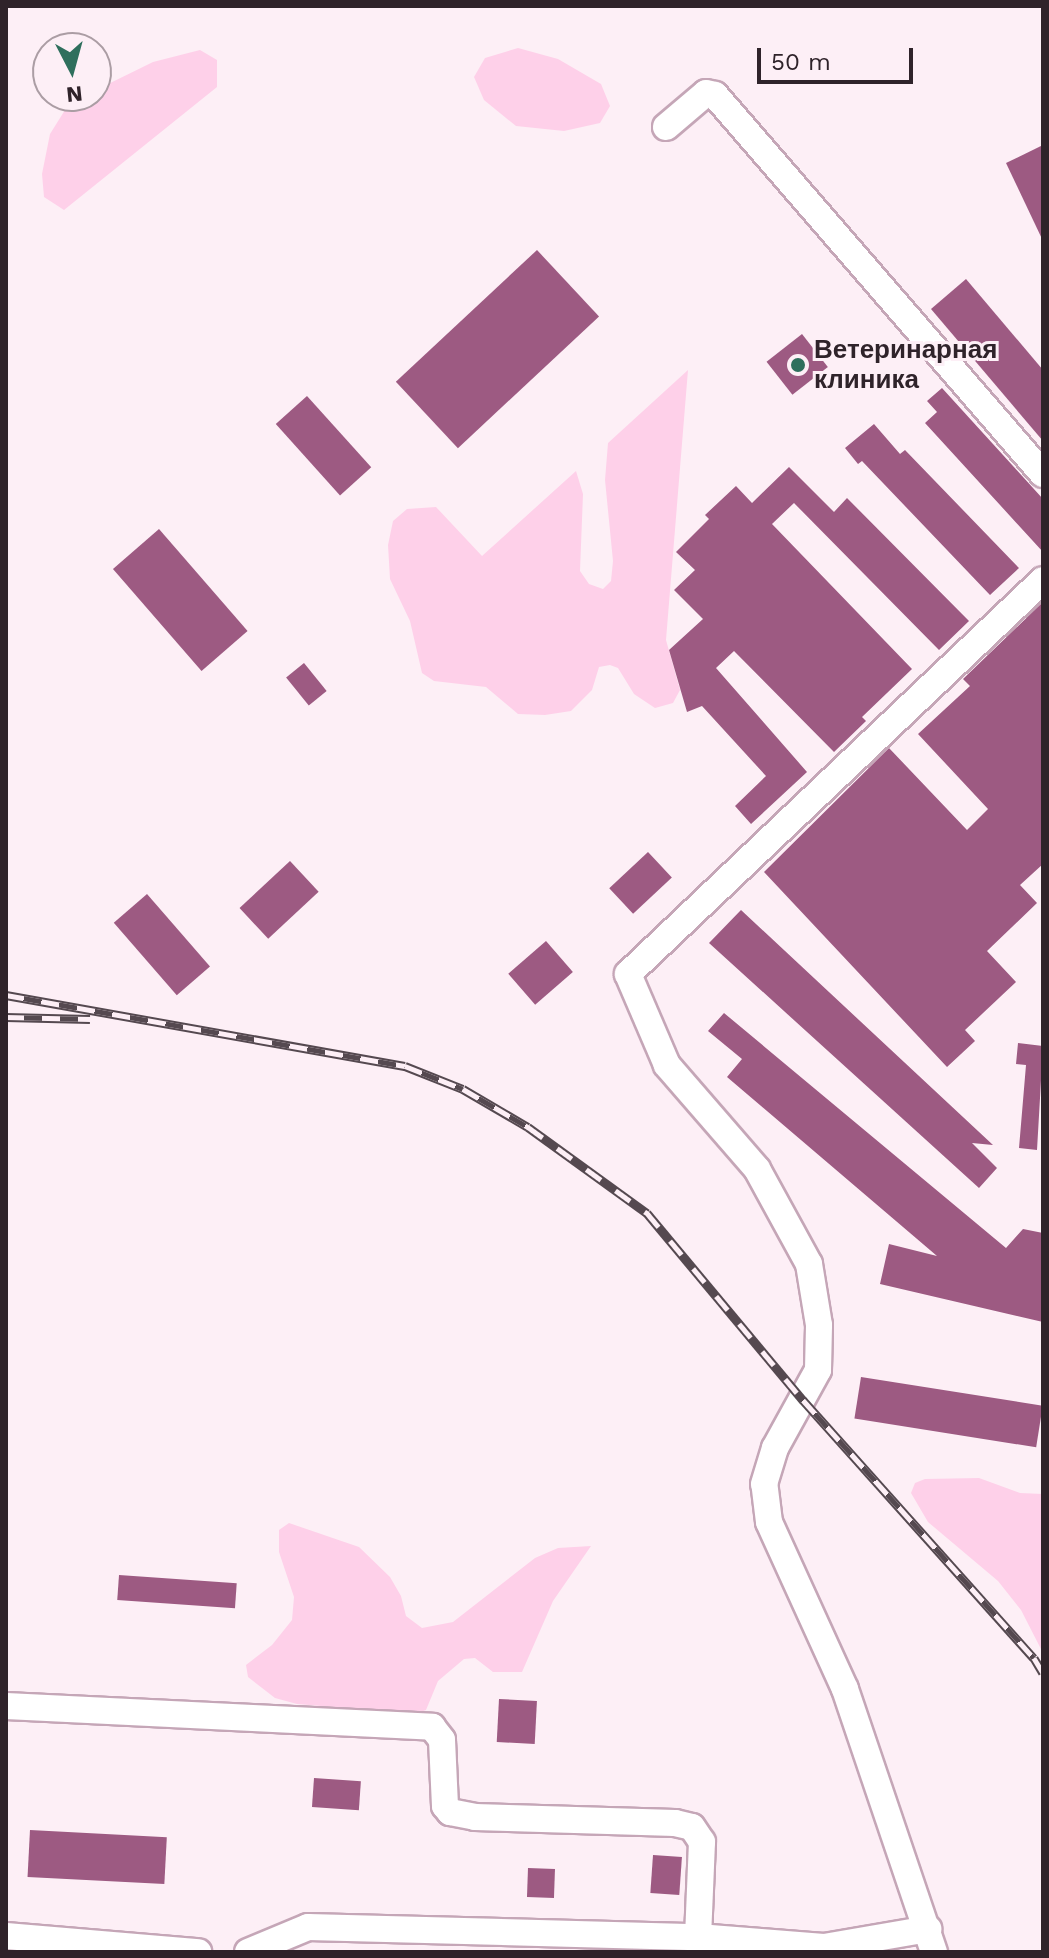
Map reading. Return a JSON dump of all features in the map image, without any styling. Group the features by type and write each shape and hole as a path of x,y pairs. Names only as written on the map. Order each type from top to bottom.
{"street":[{"path":"666,127 706,93 715,95 1043,474"},
{"path":"248,1952 281,1945 308,1927 646,1943 698,1937 824,1947 931,1941 845,1689 769,1522 764,1484 775,1448 818,1370 819,1325 809,1264 757,1169 667,1065 628,974 1043,580"},
{"path":"6,1706 432,1727 442,1740 445,1806 450,1812 475,1817 675,1823 692,1827 702,1842 698,1937"},
{"path":"6,1936 198,1952"}],"shaded area":[{"path":"518,48 558,59 601,84 610,106 600,123 564,131 516,126 484,100 474,77 485,58"},
{"path":"200,50 217,60 217,87 64,210 44,197 42,174 50,134 64,112 112,112 112,82 153,62"},
{"path":"688,370 666,640 680,690 673,703 655,708 634,694 618,668 610,665 599,667 592,690 571,711 545,715 518,714 486,687 434,681 422,673 410,621 390,579 388,545 393,521 407,509 436,507 482,556 576,471 583,494 580,571 589,584 603,589 611,581 613,561 605,480 608,443"},
{"path":"979,1478 1020,1493 1043,1494 1043,1653 1021,1610 998,1581 928,1522 911,1493 915,1483 925,1479"},
{"path":"289,1523 359,1547 390,1577 401,1596 406,1616 422,1628 453,1622 535,1558 558,1548 591,1546 553,1601 522,1672 493,1672 475,1658 464,1659 438,1681 426,1710 415,1714 297,1704 275,1698 248,1677 246,1665 272,1645 292,1620 294,1597 279,1552 279,1530"}],"building":[{"path":"1043,145 1043,241 1006,163"},
{"path":"537,250 599,317 458,448 396,382"},
{"path":"966,279 1043,370 1043,441 931,309"},
{"name":"Ветеринарная клиника","path":"802,334 828,367 792,395 767,362"},
{"path":"942,388 1043,499 1043,552 925,423 937,412 927,401"},
{"path":"307,396 371,467 340,495 276,424"},
{"path":"874,424 900,454 905,450 1019,568 990,595 862,461 858,464 845,448"},
{"path":"789,467 834,512 847,498 969,621 939,650 794,503 772,524 912,669 862,717 866,721 834,752 734,651 716,668 807,772 751,824 735,806 766,776 702,706 687,712 669,650 703,619 674,590 695,570 676,552 709,519 705,515 736,486 752,503"},
{"path":"159,529 248,631 202,671 113,569"},
{"path":"1043,602 1043,864 1020,885 1037,903 987,951 1016,982 965,1030 975,1041 947,1067 764,872 889,748 967,830 988,809 918,734 970,686 963,679"},
{"path":"304,663 327,691 309,705 286,677"},
{"path":"648,852 672,878 633,914 609,888"},
{"path":"290,861 319,892 268,939 240,908"},
{"path":"147,894 210,966 177,995 114,923"},
{"path":"741,910 993,1145 972,1143 997,1168 979,1188 709,943"},
{"path":"546,941 573,972 535,1005 508,974"},
{"path":"724,1013 1006,1248 1023,1229 1043,1233 1043,1322 880,1284 889,1244 937,1256 727,1077 742,1059 708,1031"},
{"path":"1018,1043 1043,1046 1037,1150 1019,1148 1026,1065 1016,1064"},
{"path":"861,1377 1043,1406 1036,1447 854,1418"},
{"path":"119,1575 237,1583 235,1608 117,1600"},
{"path":"499,1699 537,1701 535,1744 497,1742"},
{"path":"314,1778 361,1781 359,1810 312,1807"},
{"path":"30,1830 167,1837 164,1884 28,1877"},
{"path":"653,1855 682,1857 679,1895 650,1893"},
{"path":"528,1868 555,1869 554,1898 527,1897"}],"railway":[{"path":"6,995 405,1066 463,1089 528,1127 647,1213 803,1400 1034,1658 1043,1673"},
{"path":"6,1017 90,1019"}],"place":[{"name":"Ветеринарная клиника","path":"798,365"}]}
